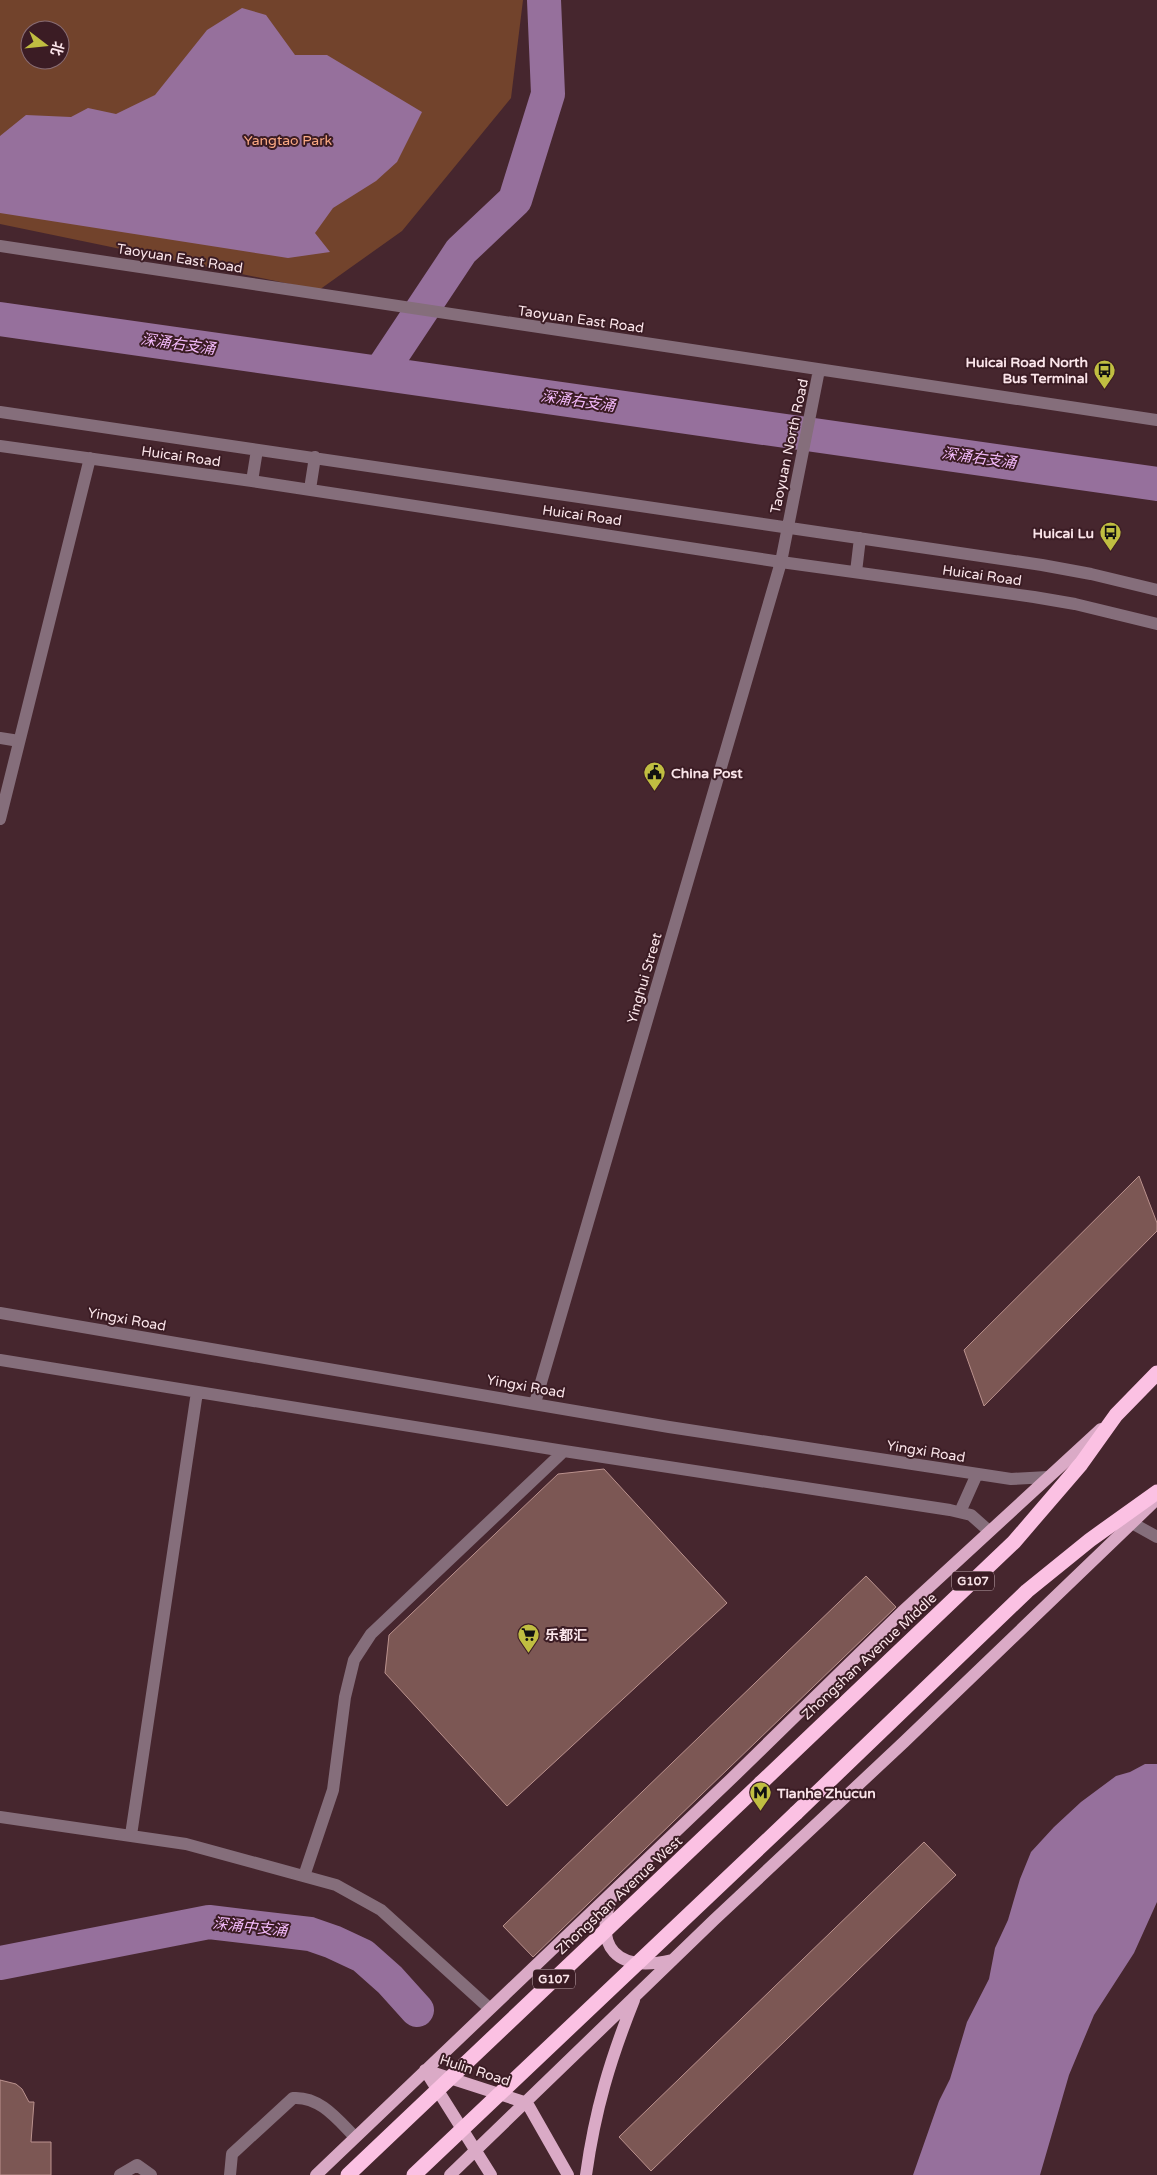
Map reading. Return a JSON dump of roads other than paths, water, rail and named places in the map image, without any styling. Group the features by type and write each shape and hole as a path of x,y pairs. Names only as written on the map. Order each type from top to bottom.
{"highway":[{"name":"Zhongshan Avenue Middle","path":"761,1783 1014,1542 1081,1464 1116,1415 1157,1373"},
{"path":"414,2175 1027,1591 1090,1540 1157,1492"},
{"name":"Zhongshan Avenue West","path":"348,2175 761,1783"}],"main road":[{"path":"316,2175 988,1531 1116,1415"},
{"path":"450,2175 527,2103 672,1960 1157,1499"},
{"path":"615,1888 608,1907 604,1929 607,1939 618,1957 624,1961 644,1965 672,1960"},
{"path":"586,2175 600,2095 610,2062 636,1995"},
{"name":"Hulin Road","path":"425,2070 527,2103"},
{"name":"Hulin Road","path":"425,2070 491,2175"},
{"path":"527,2103 568,2175"}],"street":[{"name":"Taoyuan East Road","path":"0,246 1157,420"},
{"name":"Taoyuan North Road","path":"781,562 820,370"},
{"name":"Huicai Road","path":"0,412 1042,565 1157,590"},
{"name":"Huicai Road","path":"0,446 310,489 781,562 1076,604 1157,624"},
{"path":"252,481 257,450"},
{"path":"310,489 314,457"},
{"path":"0,818 90,458"},
{"path":"856,572 860,538"},
{"name":"Yinghui Street","path":"535,1403 781,562"},
{"path":"0,738 19,741"},
{"name":"Yingxi Road","path":"0,1313 669,1427 1011,1479 1048,1477"},
{"path":"0,1360 564,1451 960,1512 971,1515 988,1531"},
{"path":"131,1835 196,1392"},
{"path":"304,1876 333,1790 344,1697 354,1660 371,1634 564,1451"},
{"path":"960,1512 977,1474"},
{"path":"1132,1524 1157,1537"},
{"path":"0,1817 186,1844 336,1885 381,1910 489,2008"},
{"path":"230,2175 232,2154 293,2098 310,2100 322,2106 355,2138"},
{"path":"120,2175 137,2165 151,2175"}],"waterway":[{"path":"380,373 461,251 515,200 548,94 544,0"},
{"name":"深涌右支涌","path":"0,319 1157,484"},
{"name":"深涌中支涌","path":"0,1963 209,1922 310,1934 333,1942 363,1956 390,1980 417,2010"}],"place":[{"name":"Huicai Road North Bus Terminal","path":"1104,389"},
{"name":"Huicai Lu","path":"1110,552"},
{"name":"China Post","path":"655,792"},
{"name":"乐都汇","path":"529,1654"},
{"name":"Tianhe Zhucun","path":"761,1812"}],"park label":[{"name":"Yangtao Park","path":"288,140"}]}
